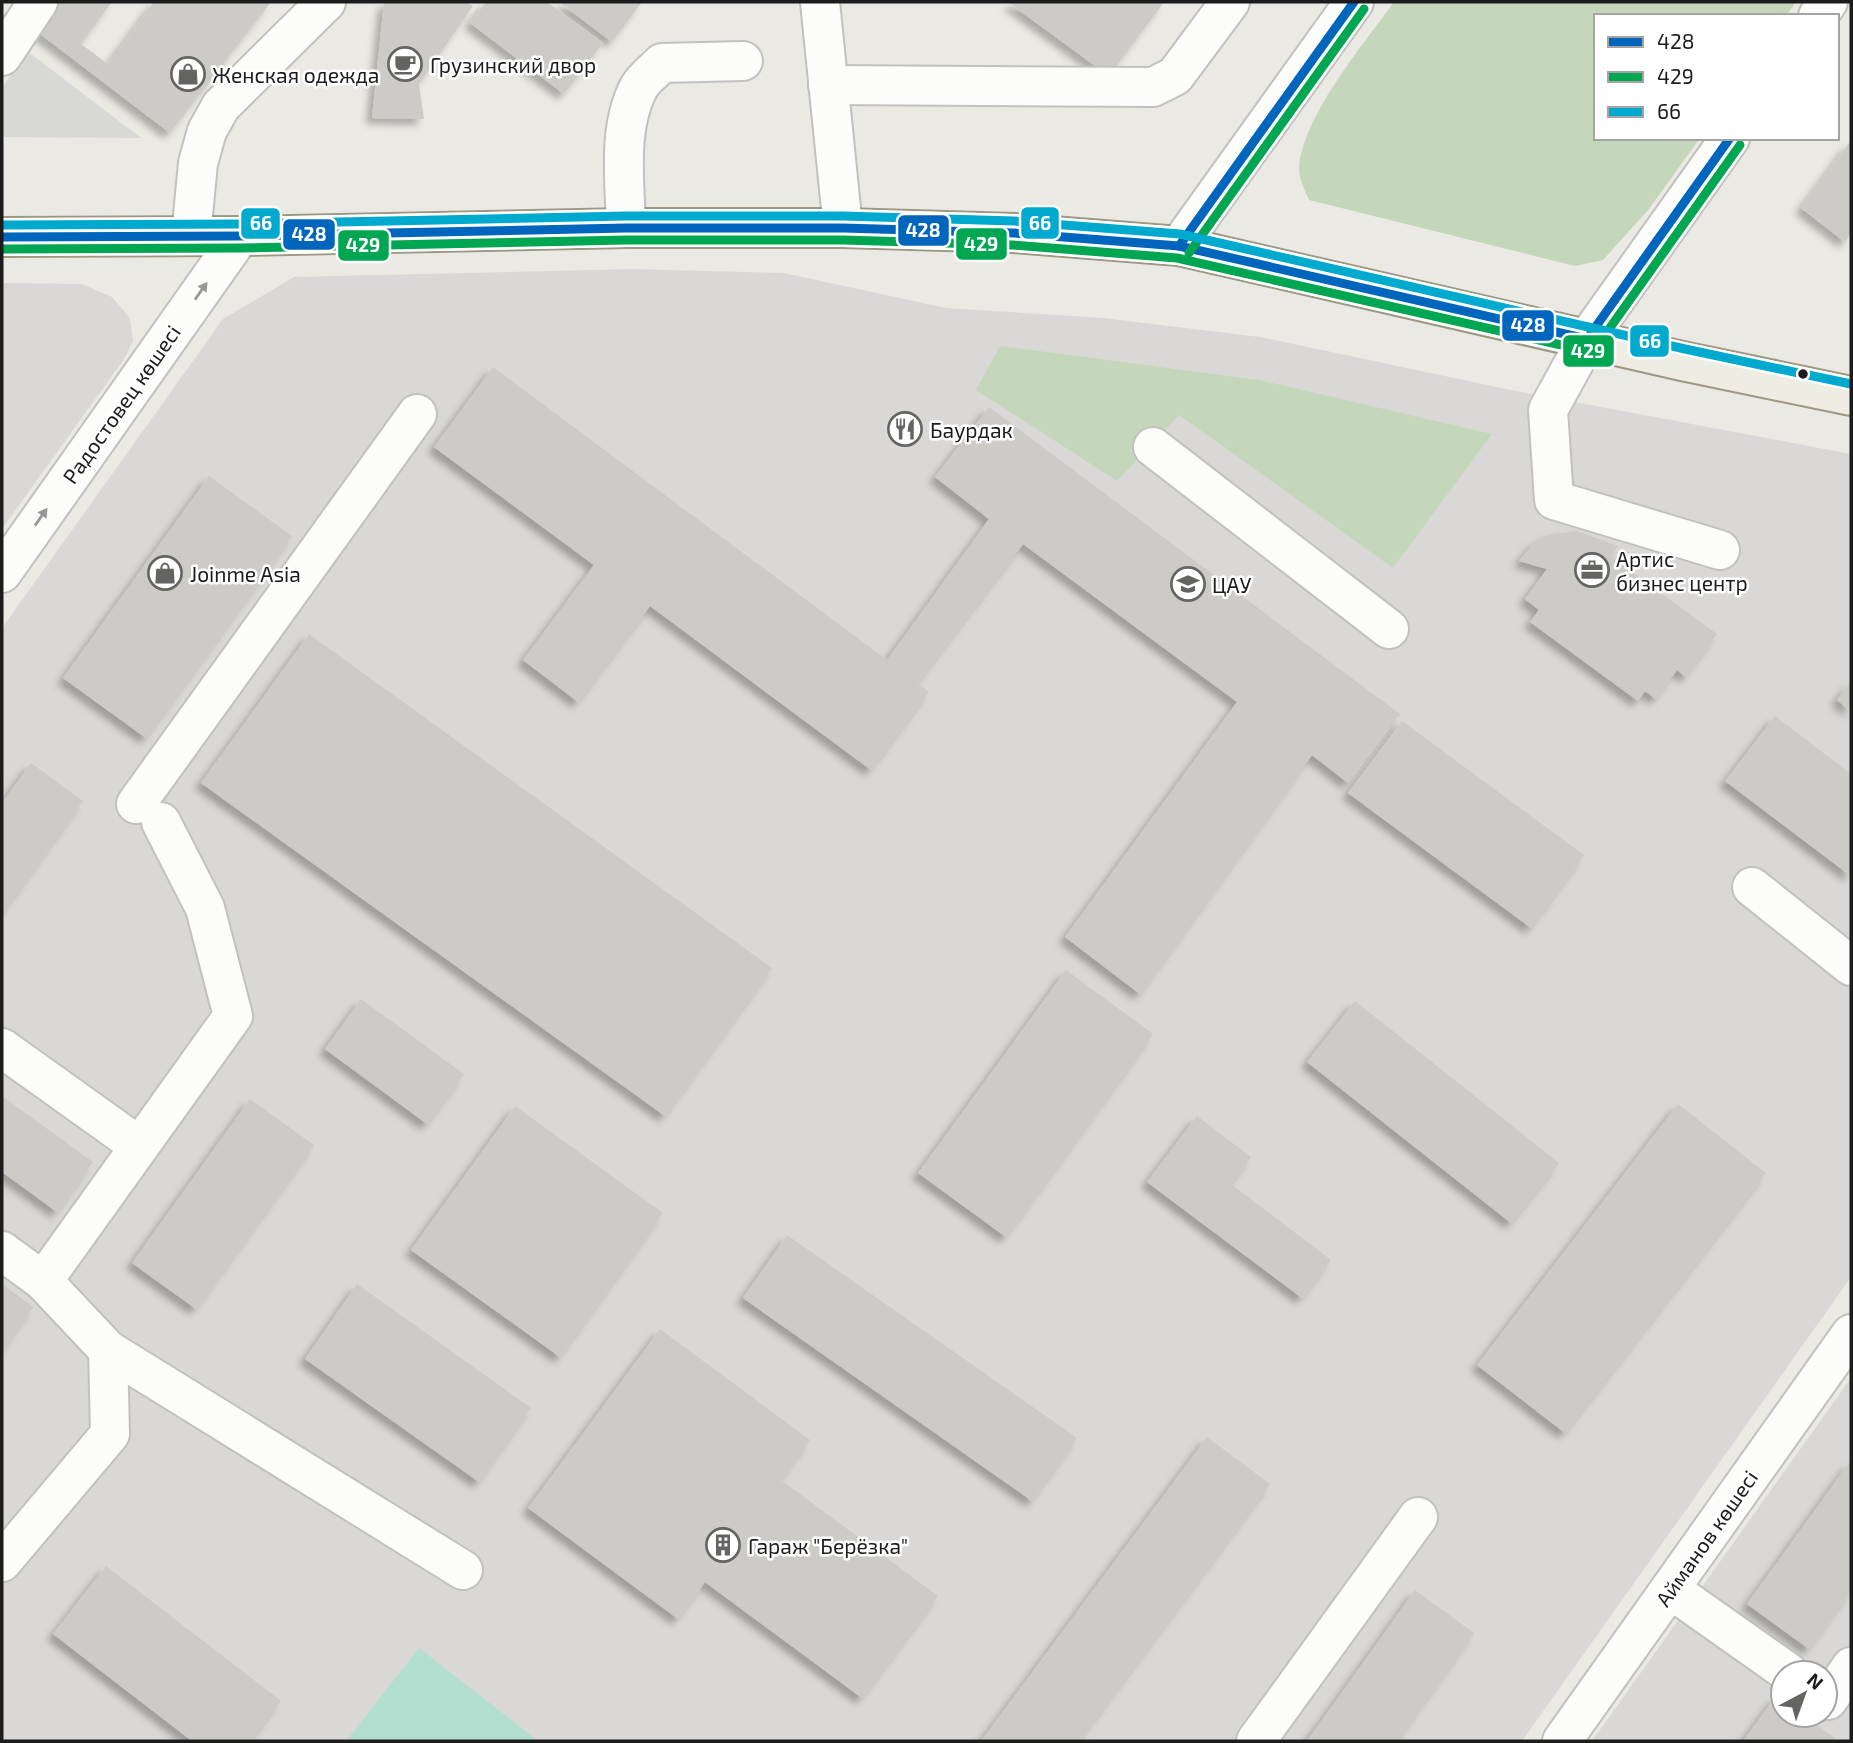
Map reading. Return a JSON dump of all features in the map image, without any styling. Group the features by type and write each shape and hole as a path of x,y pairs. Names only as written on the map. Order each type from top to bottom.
{"main road":[{"path":"2,237 240,236 626,228 843,228 1014,233 1179,246 1851,396"}],"street":[{"path":"2,57 38,2"},
{"path":"191,236 198,163 207,131 216,114 326,2"},
{"path":"820,2 843,228"},
{"path":"828,85 1153,87 1175,76 1230,2"},
{"path":"1179,246 1354,2"},
{"path":"626,228 625,154 628,117 640,84 662,63 743,61"},
{"path":"1720,550 1554,500 1548,410 1587,339 1729,140"},
{"name":"Радостовец көшесі","path":"2,573 240,236"},
{"path":"43,1281 233,1016 205,908 149,813 417,414"},
{"path":"1153,447 1390,629"},
{"path":"1752,887 1851,966"},
{"path":"2,1048 139,1146"},
{"path":"2,1251 43,1281 108,1350 463,1570"},
{"name":"Айманов көшесі","path":"1562,1741 1851,1334"},
{"path":"2,1562 110,1434 108,1350"},
{"path":"1256,1741 1418,1517"},
{"path":"1670,1589 1770,1659"},
{"path":"1839,1696 1851,1667"}],"shaded area":[{"path":"27,51 141,138 2,137 2,88"},
{"path":"633,269 784,273 946,308 1103,318 1260,337 1506,389 1851,454 1851,1277 1522,1741 2,1741 2,628 223,319 294,277"},
{"path":"2,283 82,284 112,297 130,318 133,341 124,359 2,529"},
{"path":"1851,1378 1851,1741 1592,1741"}],"green space":[{"path":"1394,2 1796,2 1787,14 1594,14 1594,140 1699,140 1649,209 1603,260 1575,266 1309,200 1299,169 1303,149 1322,105"},
{"path":"1000,346 1259,380 1492,434 1393,568 1179,415 1117,481 976,390"},
{"path":"419,1648 538,1741 346,1741"}],"building":[{"path":"51,2 112,2 81,44 108,64 154,2 271,2 170,133 31,27"},
{"name":"Грузинский двор","path":"384,2 466,2 473,6 419,84 424,119 372,118"},
{"path":"486,2 547,2 603,43 564,94 470,23"},
{"path":"559,2 642,2 612,42"},
{"path":"1008,2 1164,2 1109,76"},
{"path":"1851,140 1851,233 1845,242 1801,208"},
{"path":"493,367 887,660 989,519 935,477 989,407 1400,714 1348,783 1312,755 1140,994 1065,937 1237,702 1023,544 917,683 929,692 871,770 650,606 578,702 523,660 594,565 434,447"},
{"path":"209,476 292,536 146,738 63,678"},
{"path":"1577,531 1618,546 1610,556 1717,634 1686,677 1677,670 1656,699 1645,691 1638,701 1530,622 1539,610 1525,599 1547,569 1519,561 1534,543 1547,535"},
{"path":"309,634 772,968 665,1116 201,783"},
{"path":"1851,681 1851,711 1837,700"},
{"path":"1775,716 1851,774 1851,876 1725,781"},
{"path":"1402,721 1584,855 1531,928 1348,793"},
{"path":"31,763 83,801 2,914 2,803"},
{"path":"1066,970 1153,1034 1006,1237 918,1173"},
{"path":"361,999 464,1074 427,1124 325,1049"},
{"path":"1355,1001 1559,1163 1511,1223 1307,1062"},
{"path":"2,1096 93,1162 57,1212 2,1172"},
{"path":"250,1099 314,1145 196,1309 132,1263"},
{"path":"1678,1104 1766,1173 1565,1433 1477,1365"},
{"path":"515,1106 663,1213 560,1357 411,1250"},
{"path":"1197,1116 1251,1157 1231,1184 1331,1260 1302,1298 1147,1182"},
{"path":"787,1235 1077,1438 1032,1501 743,1298"},
{"path":"2,1284 33,1307 2,1351"},
{"path":"357,1284 531,1408 479,1482 305,1359"},
{"name":"Гараж \"Берёзка\"","path":"660,1329 810,1440 781,1480 938,1596 862,1698 705,1582 678,1619 528,1508"},
{"path":"1207,1437 1270,1484 1079,1741 981,1741"},
{"path":"1851,1460 1851,1591 1809,1649 1747,1604"},
{"path":"106,1566 281,1701 250,1741 192,1741 53,1634"},
{"path":"1415,1590 1474,1633 1397,1741 1307,1741"},
{"path":"1769,1706 1769,1729 1822,1729 1839,1741 1743,1741"}],"transit line":[{"name":"428","path":"1179,246 1354,2"},
{"name":"429","path":"1189,253 1364,9"},
{"name":"428","path":"2,237 240,236 626,228 843,228 1014,233 1179,246 1587,339 1729,140"},
{"name":"429","path":"2,249 240,248 626,240 843,240 1013,245 1177,258 1588,351 1597,346 1740,145"},
{"name":"66","path":"2,225 240,224 626,216 843,216 1014,221 1180,234 1851,384"}],"place":[{"name":"Грузинский двор","path":"405,64"},
{"name":"Женская одежда","path":"188,74"},
{"name":"Баурдак","path":"905,429"},
{"name":"Артис бизнес центр","path":"1592,570"},
{"name":"Joinme Asia","path":"165,573"},
{"name":"ЦАУ","path":"1188,584"},
{"name":"Гараж \"Берёзка\"","path":"723,1545"}]}
